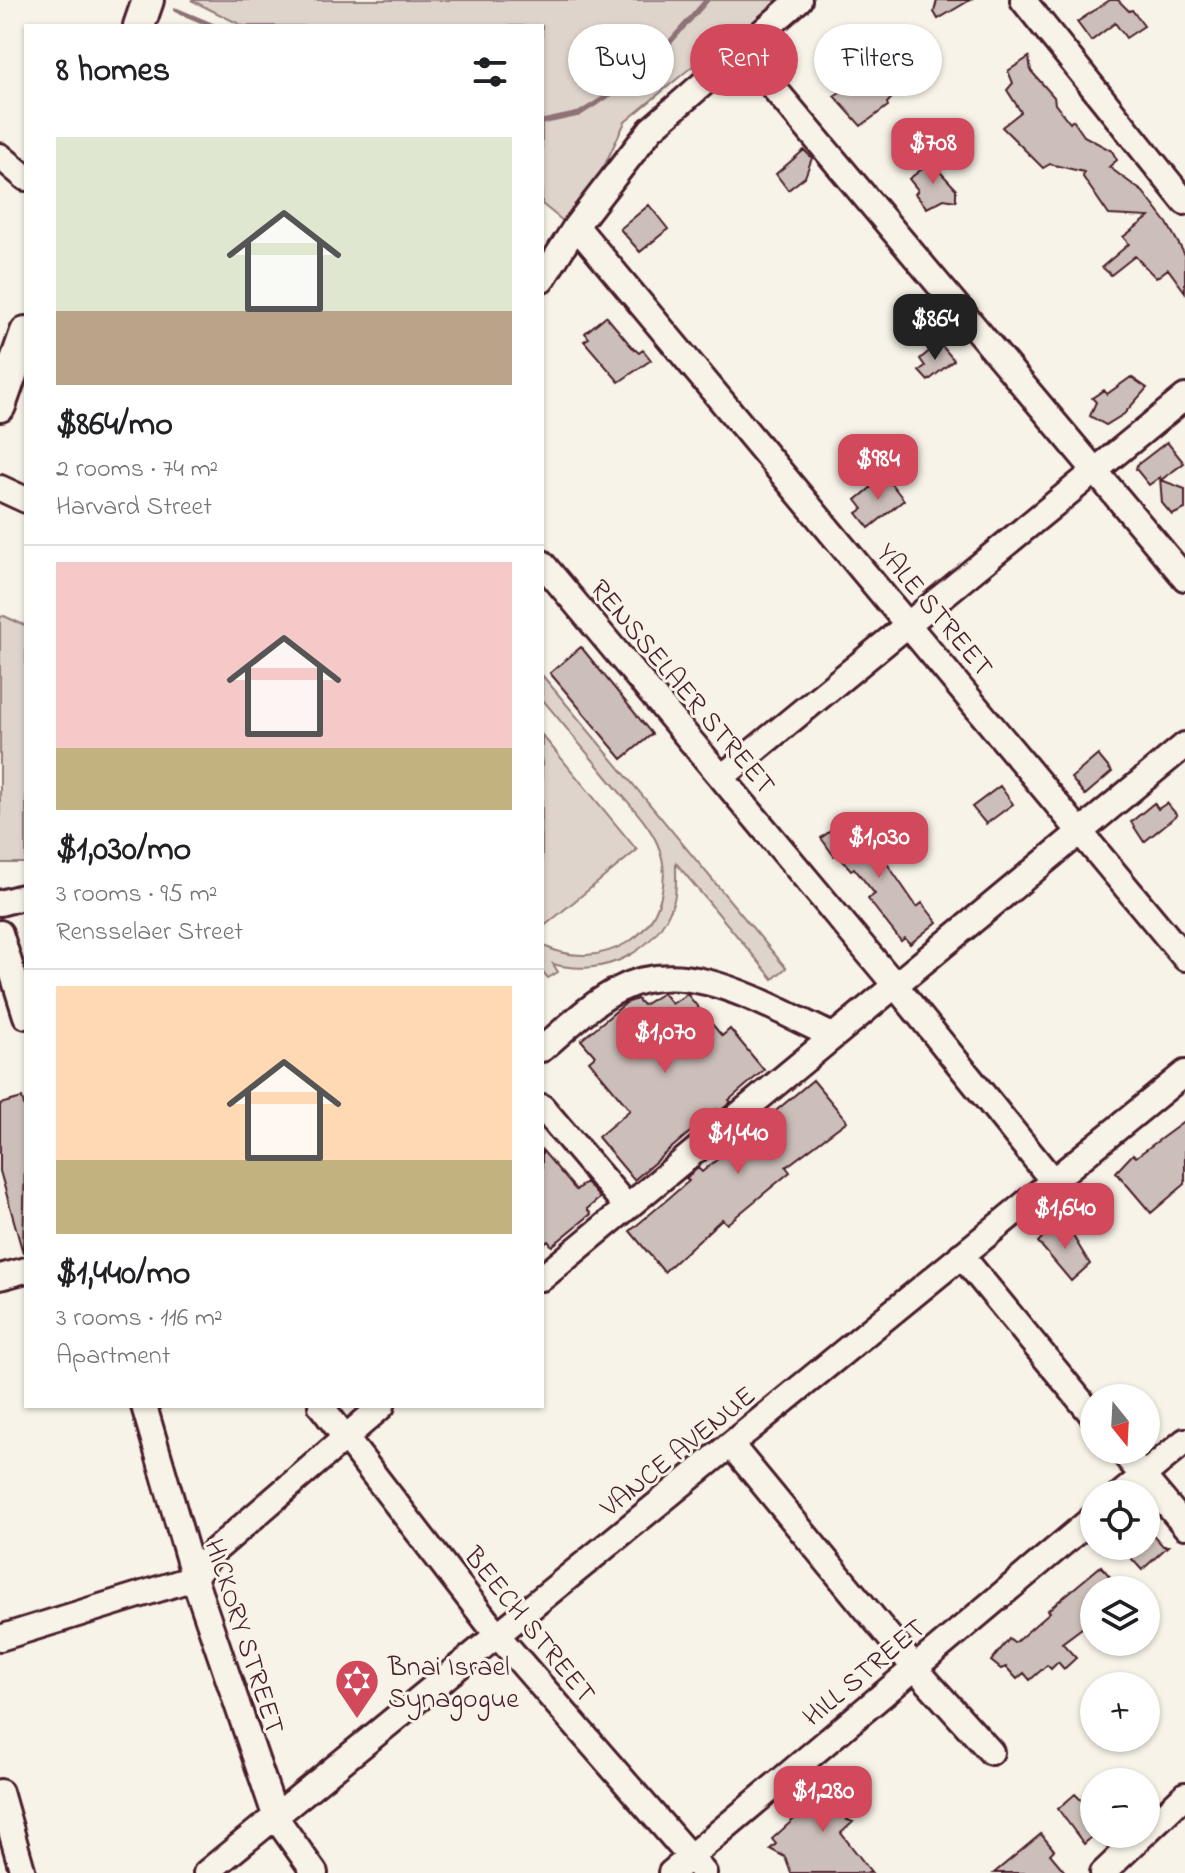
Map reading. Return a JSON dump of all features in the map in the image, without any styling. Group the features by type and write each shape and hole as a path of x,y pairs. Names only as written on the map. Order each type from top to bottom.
{"main road":[{"path":"140,24 148,0"},
{"path":"0,406 24,338"}],"street":[{"path":"771,24 799,0"},
{"path":"1023,0 1185,202"},
{"path":"544,277 576,226 651,129 690,94"},
{"path":"780,96 1185,578"},
{"path":"0,156 24,176"},
{"name":"YALE STREET","path":"576,226 910,623 1185,958"},
{"path":"722,777 1185,397"},
{"path":"0,488 24,499"},
{"name":"RENSSELAER STREET","path":"544,565 895,985 1053,1181"},
{"path":"544,1276 1185,745"},
{"path":"0,903 24,897"},
{"path":"0,933 24,1010"},
{"path":"544,1047 619,989 661,977 685,977 713,984 833,1036"},
{"name":"VANCE AVENUE","path":"206,1873 1185,1073"},
{"path":"544,1109 627,1207"},
{"path":"961,1255 1080,1400"},
{"path":"0,1277 24,1271"},
{"name":"HICKORY STREET","path":"145,1408 194,1578 276,1818 315,1873"},
{"name":"BEECH STREET","path":"323,1408 498,1636 689,1868"},
{"path":"0,1638 194,1578 213,1552 379,1408"},
{"path":"1137,1480 1185,1441"},
{"path":"731,1445 914,1667 991,1752"},
{"path":"1132,1464 1185,1526"},
{"name":"HILL STREET","path":"689,1868 914,1667 1080,1529"},
{"path":"0,1792 23,1873"},
{"path":"1160,1819 1185,1795"},
{"path":"1103,1873 1129,1848"}],"shaded area":[{"path":"191,0 787,0 752,24 690,24 690,68 674,81 674,24 568,24 568,96 656,96 625,122 574,230 544,206 544,24 239,24"},
{"path":"0,617 24,625 24,863 0,863"},
{"path":"544,677 786,968 773,979 676,863 674,900 656,934 642,947 609,964 572,967 553,964 558,972 548,978 544,973 544,946 575,955 597,954 630,941 649,922 661,897 663,869 657,843 644,822 544,701"},
{"path":"544,737 637,850 544,926"}],"building":[{"path":"937,0 970,0 938,19 934,12"},
{"path":"1110,0 1118,0 1129,11 1132,10 1144,26 1126,38 1115,23 1091,41 1077,22"},
{"path":"1029,57 1031,71 1054,97 1055,104 1070,123 1073,120 1084,136 1112,151 1117,160 1109,167 1143,192 1167,223 1185,255 1185,292 1168,269 1156,278 1135,256 1111,275 1102,267 1129,244 1123,237 1149,217 1109,215 1083,177 1084,172 1050,164 1043,168 1002,127 1021,112 1007,90 1013,83 1008,71"},
{"path":"834,96 893,96 888,106 861,126"},
{"path":"804,150 812,158 805,177 788,190 776,174"},
{"path":"931,162 956,189 956,201 944,199 927,208 915,194 918,190 909,179"},
{"path":"649,205 668,229 640,252 620,229"},
{"path":"606,316 631,346 639,353 643,350 651,360 619,382 584,341 589,338 585,333"},
{"path":"942,346 954,360 928,381 919,371 925,366 920,359 933,348 936,351"},
{"path":"1131,377 1147,388 1124,414 1106,425 1090,416 1096,402 1092,398 1104,390 1107,394"},
{"path":"1167,442 1184,463 1161,480 1185,489 1185,509 1172,515 1162,503 1160,477 1149,485 1136,469"},
{"path":"885,476 904,500 869,528 857,513 863,509 856,500"},
{"path":"581,647 652,734 622,759 550,673"},
{"path":"1098,755 1112,772 1085,795 1071,778"},
{"path":"1000,786 1013,804 986,824 972,807"},
{"path":"1154,803 1158,809 1167,803 1177,815 1144,842 1131,822"},
{"path":"853,814 917,907 922,903 937,922 910,944 905,938 901,941 868,899 875,894 854,868 851,870 837,854 834,856 821,838"},
{"path":"663,993 672,1004 687,994 722,1036 730,1029 764,1070 729,1100 731,1102 719,1112 717,1109 634,1180 598,1137 630,1110 589,1061 595,1056 581,1040 626,1003 637,999 643,1005"},
{"path":"813,1080 847,1121 786,1167 790,1172 727,1224 722,1219 664,1272 630,1231 689,1181 686,1178 698,1168 702,1172 742,1139 738,1135 750,1125 754,1129"},
{"path":"22,1098 24,1106 23,1253 0,1171 0,1104"},
{"path":"1185,1121 1185,1184 1151,1213 1116,1172 1133,1154 1136,1157"},
{"path":"544,1152 576,1190 586,1182 600,1198 587,1209 591,1214 552,1246 548,1241 544,1244"},
{"path":"1058,1221 1071,1233 1090,1264 1071,1281 1038,1242"},
{"path":"1133,1560 1153,1560 1142,1570"},
{"path":"1101,1566 1109,1576 1089,1576"},
{"path":"1080,1583 1080,1630 1062,1643 1076,1658 1064,1669 1058,1662 1051,1669 1047,1665 1030,1680 1024,1673 1017,1679 1006,1667 1001,1669 991,1661 1009,1639 1014,1643 1017,1641 1050,1612 1048,1610"},
{"path":"840,1777 847,1779 868,1804 847,1820 853,1822 841,1833 872,1873 791,1873 785,1857 770,1849 776,1844 772,1839 815,1800 817,1803"},
{"path":"1075,1794 1080,1799 1080,1839 1058,1809"},
{"path":"1041,1834 1054,1850 1050,1854 1066,1873 994,1873"}],"waterway":[{"path":"544,122 579,114 641,75 707,0"},
{"path":"176,10 209,24"}],"place":[{"name":"Bnai Israel Synagogue","path":"357,1720"}]}
